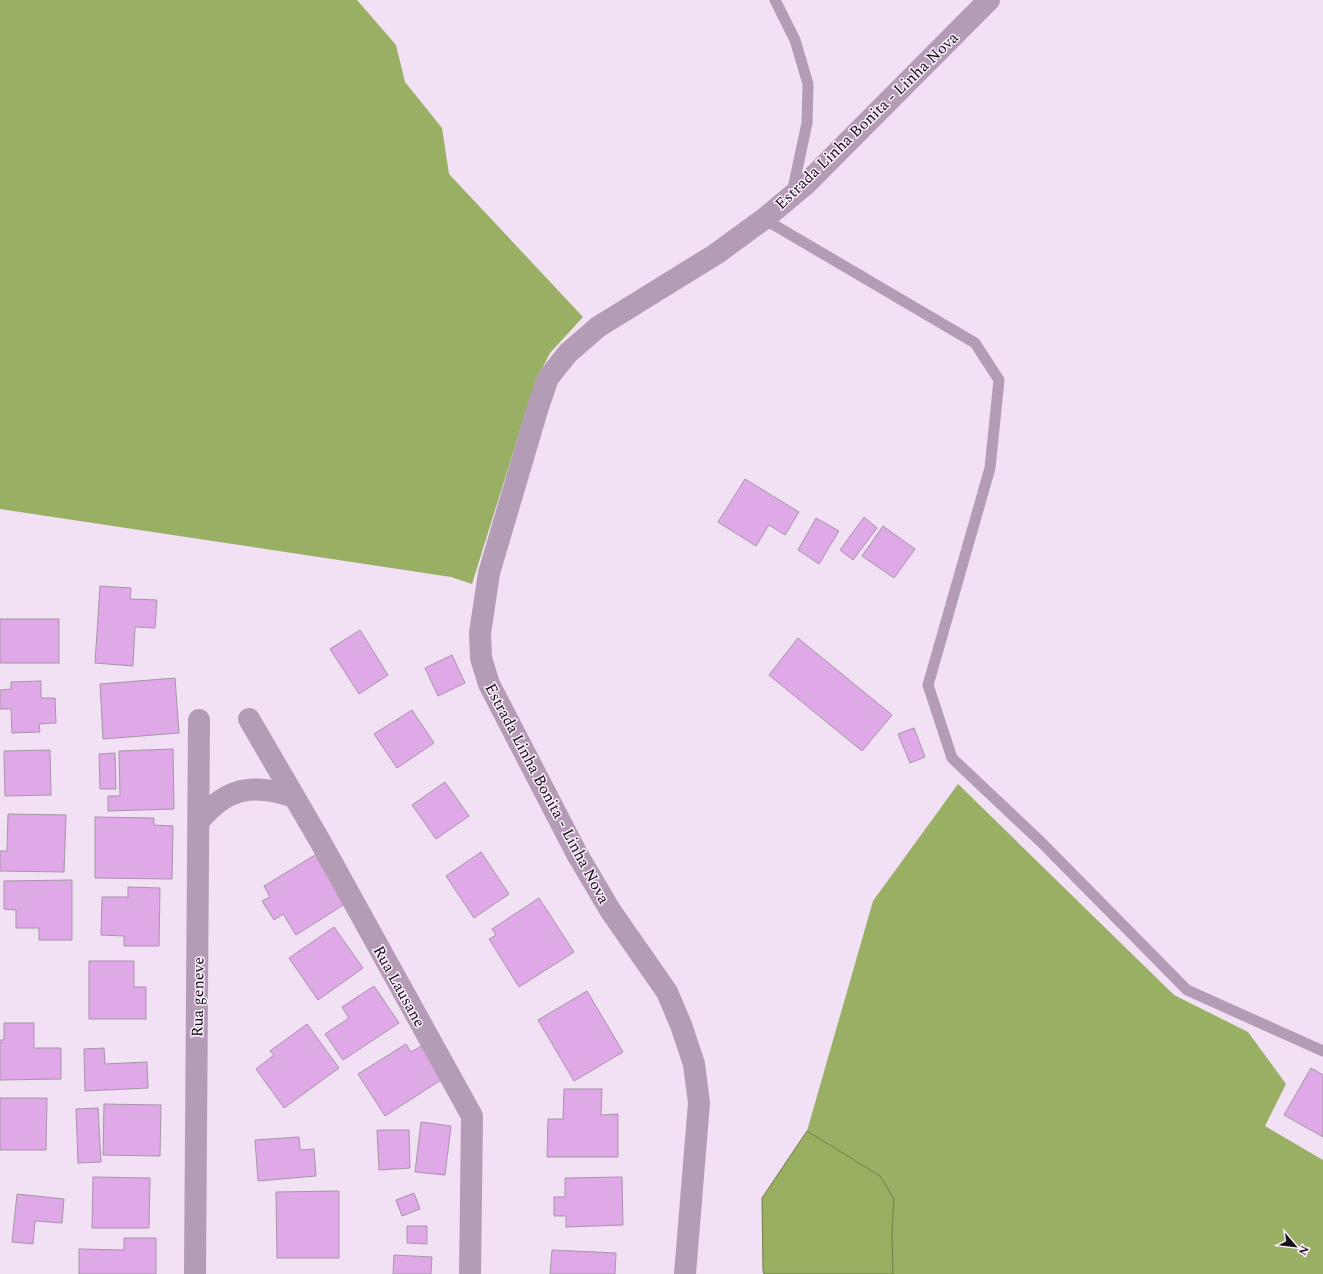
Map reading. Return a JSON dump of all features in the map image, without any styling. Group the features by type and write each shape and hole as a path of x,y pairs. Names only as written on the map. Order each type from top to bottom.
{"street":[{"name":"Estrada Linha Bonita - Linha Nova","path":"685,1274 699,1103 694,1064 681,1025 667,992 610,910 577,854 492,689 481,658 480,633 489,573 548,378 568,353 598,327 716,254 791,197 806,184 989,0"},
{"name":"Rua Lausane","path":"249,719 292,796 320,841 472,1116 470,1274"},
{"name":"Rua geneve","path":"195,1274 199,720"},
{"path":"199,821 210,807 225,796 240,791 273,790 292,796"}],"lane":[{"path":"775,0 795,40 808,84 807,123 791,197"},
{"path":"764,219 975,342 999,380 990,468 928,686 952,758 1042,843 1187,990 1323,1051"}],"shaded area":[{"path":"0,0 357,0 396,45 405,82 442,128 449,174 583,317 550,353 535,382 472,584 451,577 0,509"},
{"path":"958,784 1174,995 1248,1032 1286,1084 1265,1126 1323,1160 1323,1274 893,1274 892,1233 894,1199 880,1176 807,1131 873,901"},
{"path":"807,1131 880,1176 894,1199 892,1233 893,1274 764,1274 762,1198"}],"building":[{"path":"745,479 799,512 785,535 769,525 756,546 718,522"},
{"path":"864,517 877,528 853,560 840,550"},
{"path":"816,518 839,531 819,564 798,550"},
{"path":"883,526 915,549 894,578 862,556"},
{"path":"100,586 131,588 130,599 157,600 155,628 135,627 133,666 95,663"},
{"path":"0,619 59,619 59,663 0,663"},
{"path":"360,630 388,675 359,694 330,649"},
{"path":"798,638 892,715 862,751 769,675"},
{"path":"452,655 465,683 438,696 425,668"},
{"path":"175,678 179,733 103,739 100,684"},
{"path":"41,681 41,698 55,698 56,723 39,724 40,732 12,733 11,709 0,709 0,690 11,689 11,682"},
{"path":"412,710 434,743 397,768 374,734"},
{"path":"914,728 925,757 910,763 898,734"},
{"path":"173,749 174,809 108,811 108,796 120,796 119,751"},
{"path":"50,750 51,795 5,796 4,751"},
{"path":"115,753 116,789 100,789 99,754"},
{"path":"445,782 469,816 436,839 412,805"},
{"path":"8,814 66,815 64,872 0,871 0,851 7,851"},
{"path":"95,817 154,818 154,825 173,826 172,879 95,878"},
{"path":"481,852 509,894 474,918 446,876"},
{"path":"315,855 345,904 296,935 283,914 274,920 262,901 270,897 264,886"},
{"path":"72,880 72,940 39,940 39,928 16,928 16,910 4,909 4,881"},
{"path":"128,887 160,888 159,946 124,946 124,936 101,935 102,897 128,897"},
{"path":"539,898 574,952 519,987 489,939 496,935 492,929"},
{"path":"334,927 363,968 318,1000 289,958"},
{"path":"89,961 134,961 134,987 146,987 146,1019 89,1019"},
{"path":"374,986 399,1023 343,1060 325,1034 349,1018 342,1007"},
{"path":"587,991 623,1052 574,1081 538,1020"},
{"path":"4,1023 34,1023 34,1048 61,1048 61,1079 0,1080 0,1040 4,1040"},
{"path":"307,1024 339,1068 284,1108 256,1069 274,1055 270,1051"},
{"path":"406,1044 411,1052 423,1045 444,1078 385,1116 358,1074"},
{"path":"104,1048 105,1064 147,1062 148,1088 85,1091 84,1049"},
{"path":"1311,1068 1323,1075 1323,1137 1284,1115"},
{"path":"564,1089 602,1089 601,1115 618,1114 618,1157 547,1157 548,1119 563,1119"},
{"path":"0,1098 47,1098 46,1150 0,1150"},
{"path":"104,1104 161,1105 160,1156 103,1155"},
{"path":"98,1108 101,1162 78,1163 76,1109"},
{"path":"421,1122 451,1126 445,1175 415,1172"},
{"path":"377,1130 409,1130 410,1168 379,1170"},
{"path":"299,1137 300,1150 314,1149 316,1176 258,1181 255,1140"},
{"path":"93,1177 150,1178 149,1228 92,1228"},
{"path":"622,1177 623,1225 566,1227 566,1216 554,1216 554,1197 565,1197 565,1178"},
{"path":"339,1191 339,1258 277,1258 276,1192"},
{"path":"414,1193 420,1209 402,1216 396,1200"},
{"path":"17,1194 64,1199 62,1223 35,1221 33,1244 12,1242"},
{"path":"407,1226 427,1226 427,1244 407,1243"},
{"path":"124,1238 156,1238 156,1274 79,1274 79,1249 124,1250"},
{"path":"552,1250 616,1253 615,1274 550,1274"},
{"path":"394,1255 432,1257 431,1274 393,1274"}]}
